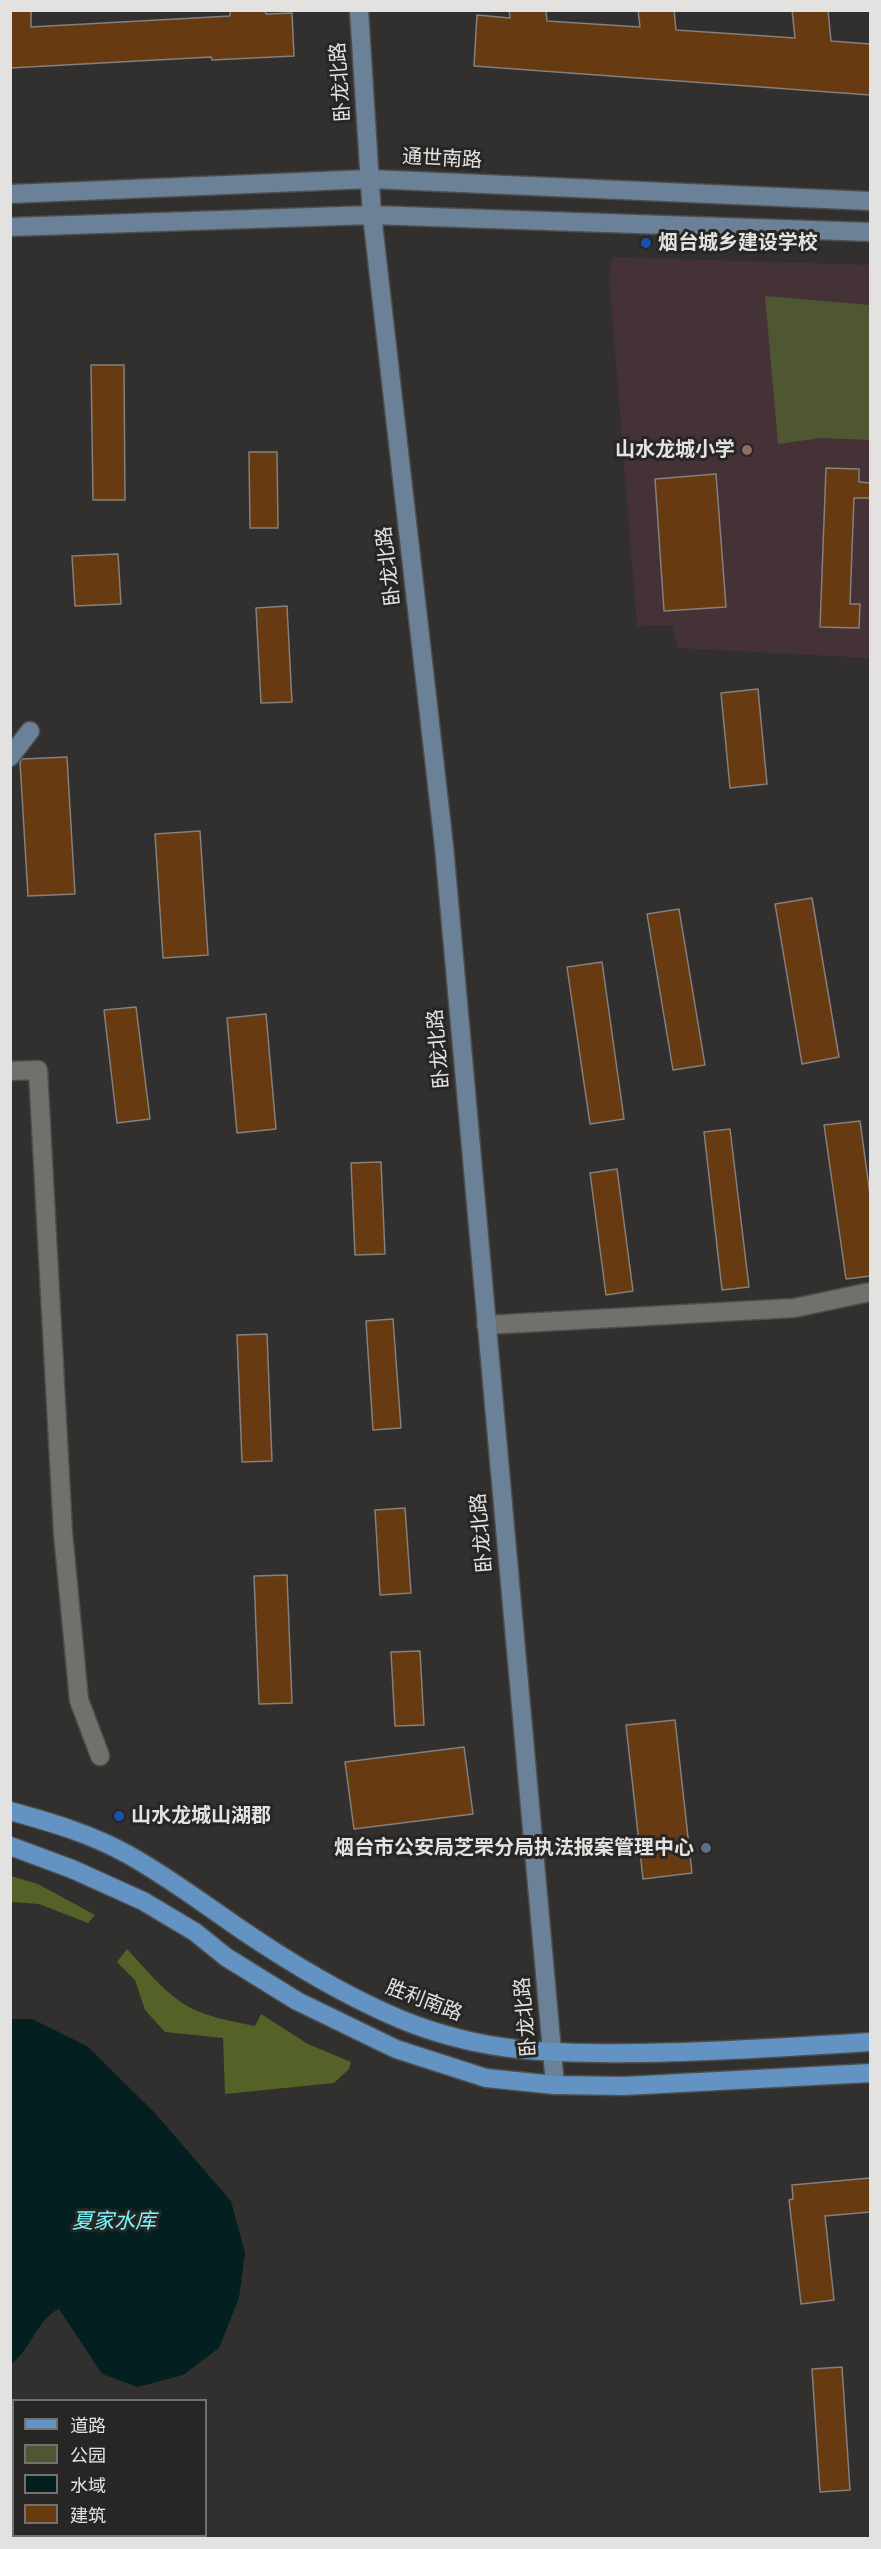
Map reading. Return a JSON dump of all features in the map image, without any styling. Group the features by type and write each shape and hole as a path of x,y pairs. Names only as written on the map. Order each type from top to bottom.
{"main road":[{"name":"胜利南路","path":"10,1811 64,1826 126,1853 174,1882 267,1947 357,1998 399,2018 453,2038 505,2049 552,2054 728,2052 870,2042"},
{"path":"10,1846 72,1869 143,1901 195,1932 226,1957 297,2001 396,2049 486,2078 555,2085 624,2086 870,2073"}],"street":[{"name":"卧龙北路","path":"358,10 372,215 444,846 555,2085"},
{"name":"通世南路","path":"10,194 369,178 870,201"},
{"path":"10,227 372,215 870,232"},
{"path":"10,757 30,731"},
{"path":"10,1071 38,1070 63,1533 79,1700 100,1756"},
{"path":"486,1325 794,1308 870,1292"}],"shaded area":[{"name":"山水龙城小学","path":"613,257 870,265 870,658 678,648 672,625 637,626 609,276"}],"green space":[{"path":"765,296 870,305 870,440 821,438 778,444"},
{"path":"11,1876 38,1884 95,1915 88,1923 39,1904 11,1902"},
{"path":"127,1949 168,1992 184,2004 218,2018 255,2026 261,2014 308,2044 351,2062 349,2069 334,2083 225,2094 223,2038 165,2032 145,2010 135,1980 117,1962"}],"water":[{"name":"夏家水库","path":"11,2019 32,2019 87,2046 154,2112 231,2201 245,2253 239,2298 219,2348 183,2375 138,2387 102,2374 59,2309 45,2320 24,2351 11,2364"}],"building":[{"path":"10,10 31,10 31,27 230,16 230,10 265,10 266,14 292,13 294,56 212,60 211,57 10,68"},
{"path":"509,10 546,10 547,21 640,27 638,10 674,10 676,30 795,38 792,10 828,10 831,41 870,44 870,95 474,66 477,15 510,18"},
{"path":"91,365 124,365 125,500 93,500"},
{"path":"249,452 277,452 278,528 250,528"},
{"path":"826,468 859,469 859,482 870,483 870,498 854,498 850,604 860,604 859,628 820,627"},
{"path":"716,474 726,607 664,611 655,479"},
{"path":"118,554 121,604 75,606 72,556"},
{"path":"287,606 292,702 261,703 256,608"},
{"path":"758,689 767,784 730,788 721,693"},
{"path":"67,757 75,894 28,896 20,762 22,759"},
{"path":"200,831 208,955 163,958 155,834"},
{"path":"812,898 839,1057 802,1064 775,904"},
{"path":"679,909 705,1065 673,1070 647,914"},
{"path":"602,962 624,1119 590,1124 567,967"},
{"path":"136,1007 150,1119 117,1123 104,1010"},
{"path":"266,1014 276,1129 237,1133 227,1018"},
{"path":"860,1121 870,1195 870,1276 846,1279 824,1125"},
{"path":"730,1129 749,1287 722,1290 704,1132"},
{"path":"381,1162 385,1254 355,1255 351,1163"},
{"path":"617,1169 633,1291 606,1295 590,1173"},
{"path":"393,1319 401,1428 373,1430 366,1321"},
{"path":"267,1334 272,1461 242,1462 237,1335"},
{"path":"405,1508 411,1593 380,1595 375,1510"},
{"path":"287,1575 292,1703 259,1704 254,1576"},
{"path":"420,1651 424,1725 395,1726 391,1652"},
{"path":"675,1720 692,1873 643,1879 626,1725"},
{"path":"464,1747 473,1814 354,1829 345,1762"},
{"path":"870,2178 870,2212 825,2216 834,2300 801,2304 789,2200 793,2199 792,2185"},
{"path":"842,2367 850,2490 820,2492 812,2369"}],"place":[{"name":"烟台城乡建设学校","path":"646,243"},
{"name":"山水龙城小学","path":"747,450"},
{"name":"山水龙城山湖郡","path":"119,1816"},
{"name":"烟台市公安局芝罘分局执法报案管理中心","path":"706,1848"}]}
